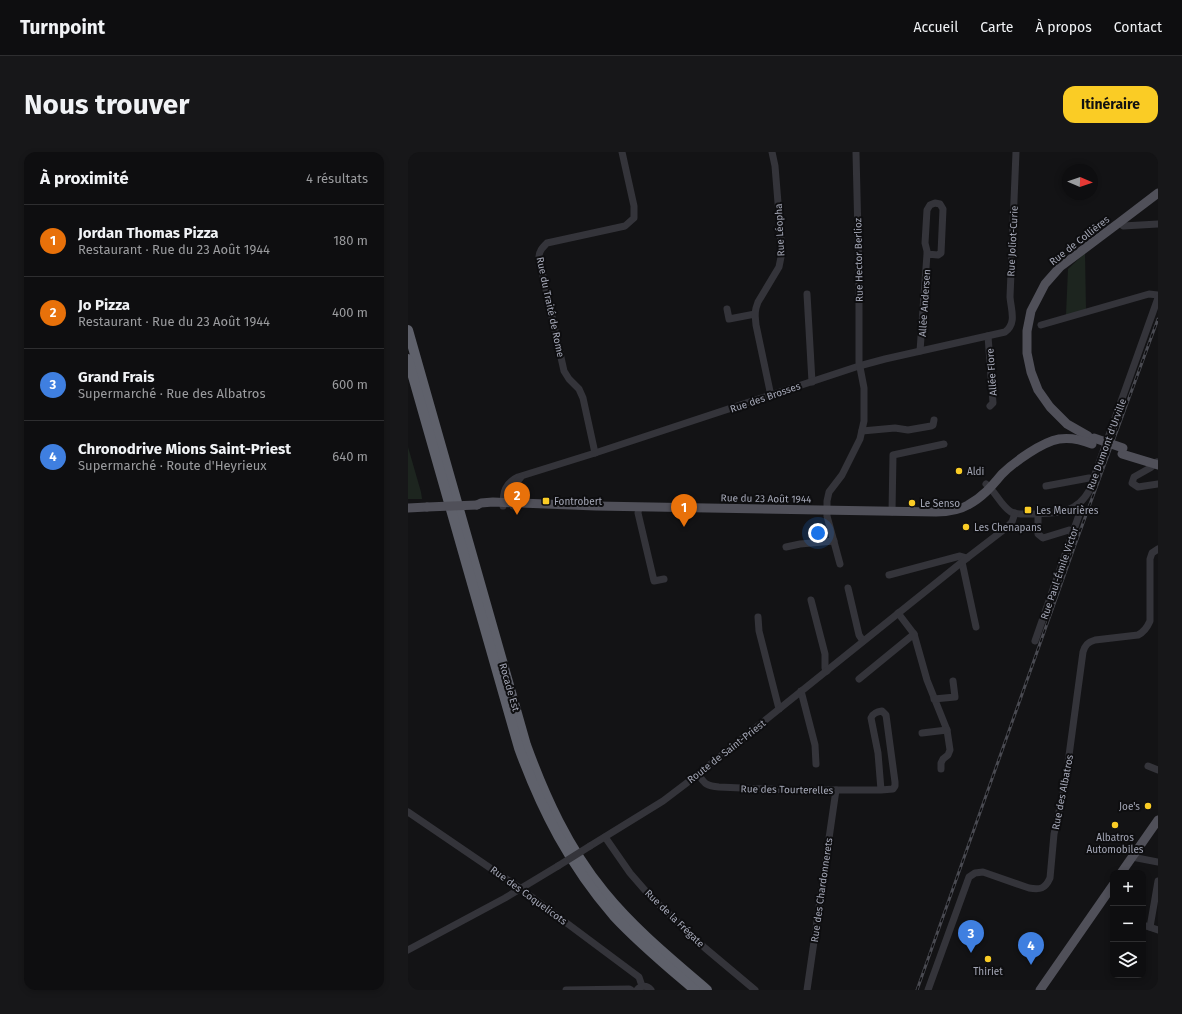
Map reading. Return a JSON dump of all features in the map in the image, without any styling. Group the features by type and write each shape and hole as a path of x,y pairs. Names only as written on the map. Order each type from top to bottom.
{"highway":[{"name":"Rocade Est","path":"408,330 526,745 546,796 570,843 603,891 641,932 707,990"},
{"name":"Rocade Est","path":"408,359 519,748 528,774 563,846 596,894 636,938 695,990"}],"main road":[{"name":"Rue de Collières","path":"1092,439 1067,424 1050,407 1038,390 1031,372 1027,353 1027,330 1031,311 1045,284 1060,267 1158,193"},
{"name":"Rue du 23 Août 1944","path":"408,508 477,505 481,503 514,505 950,512 960,509 980,498 986,489 1003,474 1038,448 1059,439 1092,439"},
{"path":"1092,439 1122,451 1157,462"},
{"path":"1123,870 1158,820"},
{"path":"1039,990 1110,889"}],"street":[{"name":"Rue du Traité de Rome","path":"595,453 583,398 579,389 569,379 564,371 539,258 539,252 547,243 626,226 634,218 634,206 622,152"},
{"name":"Rue Léopha","path":"771,396 755,314 758,302 779,266 782,252 775,166 772,152"},
{"name":"Rue Joliot-Curie","path":"1009,329 1013,320 1010,298 1016,152"},
{"name":"Rue Hector Berlioz","path":"826,510 829,492 842,475 860,439 862,431 864,388 859,366 856,153"},
{"name":"Allée Andersen","path":"920,351 927,254 925,243 927,210 930,205 935,203 940,204 943,209 941,253 938,255 927,254"},
{"path":"1120,222 1123,226 1158,224"},
{"path":"807,294 812,382"},
{"path":"1041,325 1149,294 1158,295"},
{"name":"Rue Dumont d'Urville","path":"1078,506 1085,499 1089,491 1158,298"},
{"path":"727,309 729,320 755,314"},
{"name":"Rue des Brosses","path":"503,504 505,490 508,483 518,477 771,396 859,366 1005,332 1009,329"},
{"name":"Allée Flore","path":"988,336 993,403 990,406"},
{"path":"862,431 895,428 908,430 931,426 933,425 934,420"},
{"path":"892,512 893,455 944,444"},
{"path":"1157,462 1134,477 1132,483 1138,488 1158,484"},
{"path":"514,505 514,486 523,476"},
{"path":"1046,486 1089,478 1093,479"},
{"path":"986,489 1008,510 1015,513 1056,513 1078,506"},
{"name":"Rue Paul-Émile Victor","path":"1035,641 1074,531 1080,512 1078,506"},
{"path":"639,507 638,513 654,581 664,579"},
{"path":"826,510 840,564"},
{"name":"Route de Saint-Priest","path":"408,950 521,889 663,801 1006,528 1012,522 1015,513"},
{"path":"1038,514 1038,534 1043,538 1069,530 1074,531"},
{"path":"786,547 800,544 834,541"},
{"name":"Rue des Albatros","path":"928,990 969,877 976,873 983,872 1036,890 1047,884 1050,878 1054,834 1065,785 1083,652 1085,646 1089,642 1138,635 1144,632 1147,628 1150,621 1150,559 1152,553 1158,549"},
{"path":"889,575 960,556 965,560 976,627"},
{"path":"848,588 859,635 863,642"},
{"path":"811,600 825,654 825,668 827,671"},
{"path":"898,613 914,634 927,680 947,730 950,750 941,762 941,769"},
{"path":"758,617 759,631 779,709"},
{"path":"859,678 914,634"},
{"path":"934,699 955,697 953,681"},
{"path":"801,691 815,745 816,764"},
{"path":"882,712 886,714 895,786 893,789 881,790 878,753 871,718 876,713 882,712"},
{"path":"922,733 947,730"},
{"path":"1148,766 1158,770"},
{"name":"Rue des Tourterelles","path":"698,774 705,784 715,787 789,790 881,790"},
{"name":"Rue des Chardonnerets","path":"807,990 836,790"},
{"name":"Rue des Coquelicots","path":"408,812 521,889 639,977 640,988"},
{"name":"Rue de la Frégate","path":"605,837 630,873 650,896 705,948 755,990"},
{"path":"1132,857 1158,862"},
{"path":"1150,927 1158,881"},
{"path":"1146,925 1158,930"},
{"path":"640,988 647,986 651,990"},
{"path":"566,990 631,990"}],"shaded area":[{"path":"1085,253 1086,310 1066,315 1068,269"},
{"path":"408,447 421,492 422,499 408,499"}],"railway":[{"path":"917,990 1075,545 1158,319"}],"place":[{"name":"Aldi","path":"959,471"},
{"name":"Fontrobert","path":"546,501"},
{"name":"Le Senso","path":"912,503"},
{"name":"Les Meurières","path":"1028,510"},
{"name":"Jo Pizza","path":"517,515"},
{"name":"Jordan Thomas Pizza","path":"684,527"},
{"name":"Les Chenapans","path":"966,527"},
{"name":"Joe's","path":"1148,806"},
{"name":"Albatros Automobiles","path":"1115,825"},
{"name":"Grand Frais","path":"971,953"},
{"name":"Thiriet","path":"988,959"},
{"name":"Chronodrive Mions Saint-Priest","path":"1031,965"}]}
